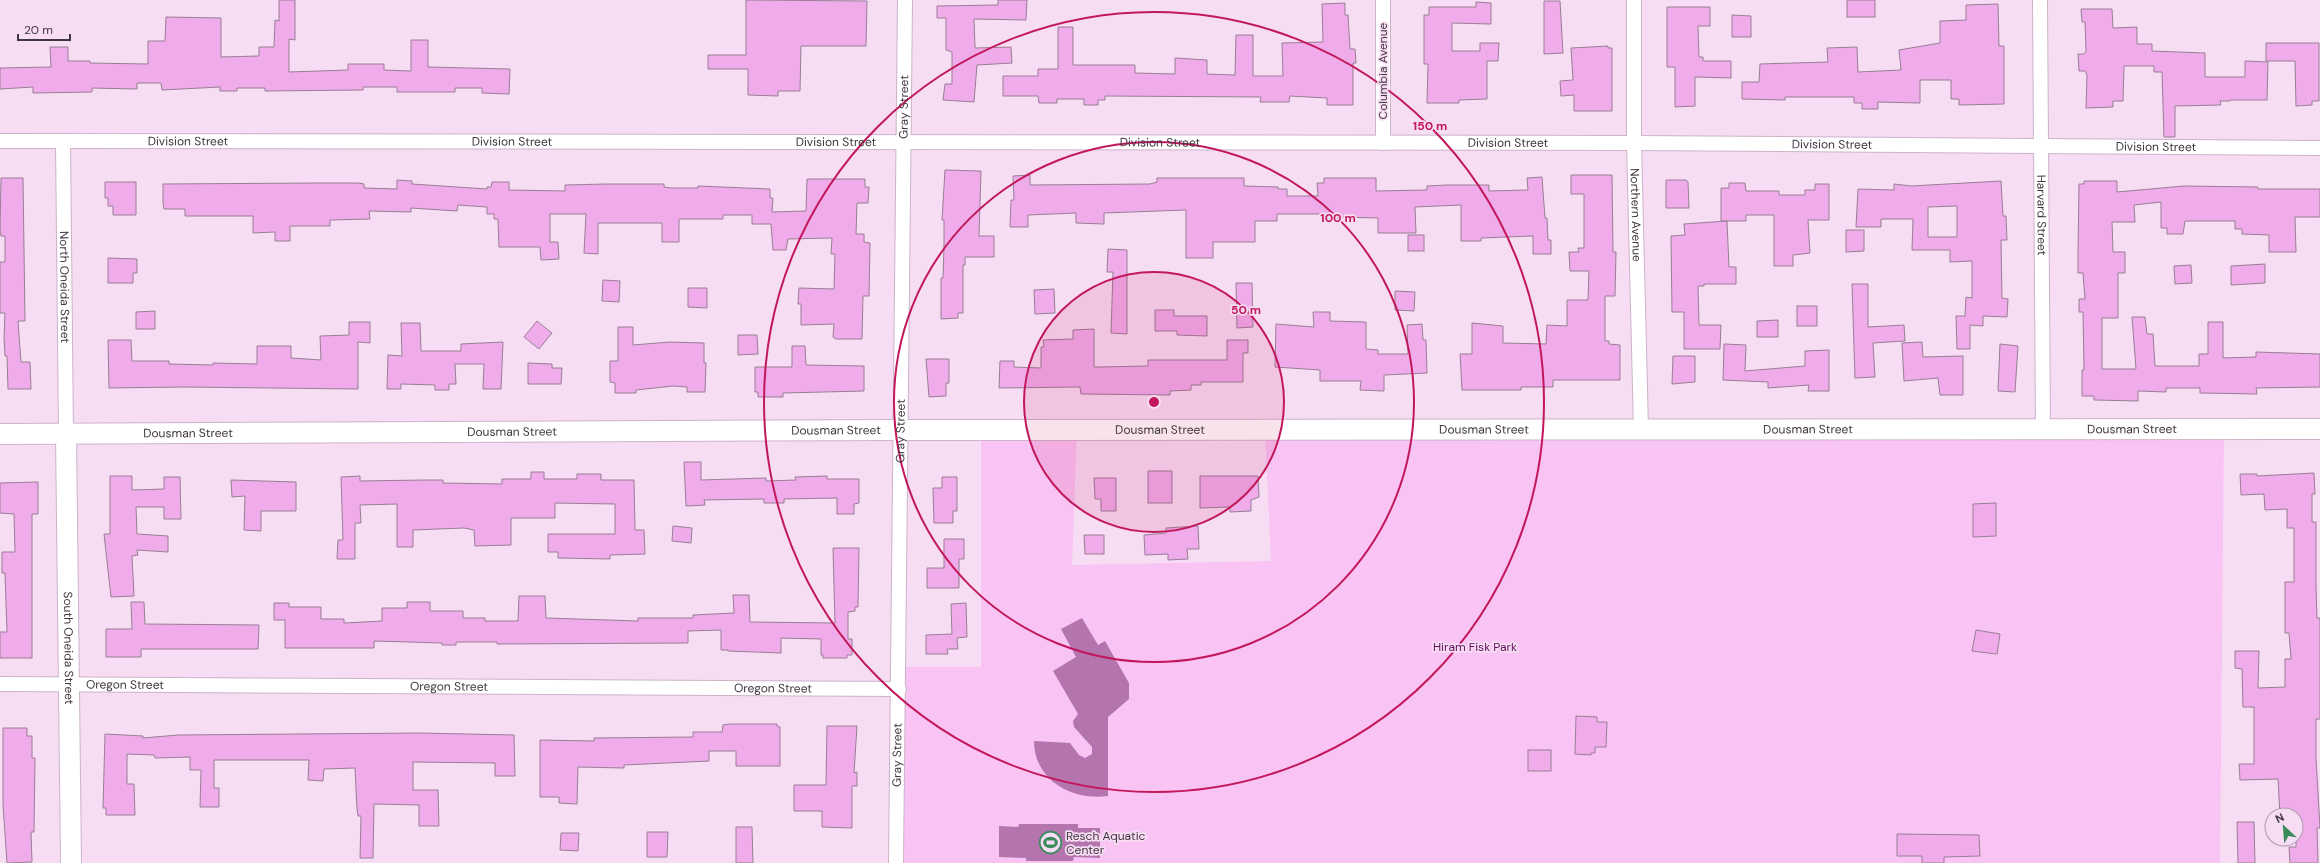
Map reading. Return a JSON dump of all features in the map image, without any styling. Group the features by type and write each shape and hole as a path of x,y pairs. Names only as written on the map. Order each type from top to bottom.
{"street":[{"name":"Gray Street","path":"896,863 905,0"},
{"name":"Columbia Avenue","path":"1383,0 1383,143"},
{"name":"Northern Avenue","path":"1634,0 1634,143 1641,430"},
{"name":"Harvard Street","path":"2040,0 2043,430"},
{"name":"Division Street","path":"0,141 2041,144 2320,148"},
{"name":"North Oneida Street","path":"63,141 66,434"},
{"name":"Dousman Street","path":"0,434 901,430 2320,429"},
{"name":"South Oneida Street","path":"66,434 71,863"},
{"name":"Oregon Street","path":"0,684 899,689"}],"green space":[{"name":"Hiram Fisk Park","path":"2224,429 2220,863 896,863 899,667 981,667 981,430 1077,430 1072,565 1271,561 1265,430"}],"shaded area":[{"path":"1082,618 1098,645 1105,641 1129,683 1129,699 1108,717 1108,796 1094,797 1081,795 1058,785 1048,777 1040,767 1036,755 1034,741 1070,743 1079,755 1085,758 1092,754 1092,747 1074,727 1073,721 1078,714 1053,671 1076,657 1061,629"},
{"name":"Resch Aquatic Center","path":"1019,824 1078,824 1078,828 1100,828 1100,858 1074,857 1073,861 1026,861 1026,858 999,857 999,826 1018,827"}],"building":[{"path":"279,0 295,0 295,40 289,39 289,72 348,70 348,64 384,64 384,70 411,71 411,40 428,40 428,67 510,69 509,94 482,93 482,88 455,88 455,92 397,92 397,87 363,87 363,90 265,91 265,88 237,88 237,91 220,91 220,87 162,90 161,83 137,83 137,89 92,88 92,92 33,93 33,87 0,89 0,68 51,67 50,47 68,47 68,61 148,64 148,41 165,41 166,17 221,18 221,57 259,56 259,47 274,47 275,20 279,21"},
{"path":"746,0 867,1 866,46 801,46 800,91 778,91 778,96 748,95 748,69 708,69 708,55 746,55"},
{"path":"998,0 1027,0 1026,20 974,19 975,48 1011,47 1012,63 977,65 974,102 943,100 945,84 952,84 952,52 946,50 946,18 937,18 937,6 998,5"},
{"path":"1847,0 1875,0 1875,17 1847,17"},
{"path":"1544,1 1560,1 1563,53 1544,54"},
{"path":"1476,2 1491,3 1491,24 1452,23 1452,51 1480,51 1480,43 1499,43 1498,61 1487,61 1487,99 1459,100 1459,103 1427,103 1428,64 1424,64 1424,15 1429,15 1429,7 1476,7"},
{"path":"1345,3 1345,15 1348,15 1350,49 1355,49 1356,63 1353,63 1353,105 1327,105 1327,98 1290,96 1289,102 1260,102 1261,97 1105,96 1105,100 1098,100 1098,105 1084,105 1084,99 1057,99 1057,103 1039,103 1038,96 1003,96 1003,76 1038,76 1038,69 1058,69 1058,27 1073,27 1073,65 1135,65 1135,73 1175,74 1175,58 1207,60 1207,74 1235,75 1236,35 1253,35 1253,76 1283,76 1282,43 1323,42 1322,4"},
{"path":"1998,4 1999,46 2004,46 2004,104 1959,105 1959,99 1951,99 1951,80 1920,80 1920,103 1878,102 1878,109 1862,109 1862,103 1854,103 1854,97 1785,97 1785,100 1742,99 1742,82 1759,82 1760,64 1828,62 1827,48 1857,47 1858,72 1901,70 1899,50 1940,43 1940,21 1966,20 1966,5"},
{"path":"1667,7 1710,7 1710,26 1698,26 1699,57 1703,57 1703,61 1731,61 1731,78 1695,77 1695,106 1675,107 1675,67 1667,67"},
{"path":"2081,9 2112,9 2113,28 2137,27 2137,44 2152,44 2152,51 2205,53 2205,77 2245,77 2245,61 2268,62 2267,100 2230,100 2220,101 2221,105 2175,106 2175,137 2164,137 2162,72 2154,72 2154,66 2124,66 2123,101 2113,101 2113,107 2086,108 2087,75 2085,71 2079,71 2078,54 2084,54 2086,51 2085,22 2082,22"},
{"path":"1732,15 1751,16 1751,37 1732,37"},
{"path":"2266,43 2319,43 2319,101 2312,101 2312,105 2296,106 2295,61 2266,61"},
{"path":"1608,46 1608,48 1612,48 1612,111 1574,111 1574,95 1561,96 1560,81 1573,80 1571,48"},
{"path":"945,170 981,171 979,236 994,236 994,257 965,257 965,265 963,265 963,313 958,313 958,318 941,319 941,278 943,278 944,247 944,220 942,220"},
{"path":"1030,175 1030,185 1150,184 1157,182 1157,178 1244,178 1244,186 1278,187 1278,189 1287,189 1287,196 1318,196 1317,183 1324,183 1324,178 1376,178 1376,191 1427,190 1427,186 1489,185 1489,191 1528,190 1527,178 1542,177 1545,218 1547,218 1548,240 1551,240 1551,254 1533,254 1533,236 1481,238 1481,241 1461,241 1461,205 1415,207 1416,233 1378,233 1378,218 1335,217 1335,214 1277,214 1277,221 1255,221 1255,242 1213,242 1213,258 1186,258 1186,210 1104,213 1104,224 1076,223 1076,213 1028,215 1028,227 1010,227 1011,200 1014,200 1013,176"},
{"path":"1571,175 1612,175 1613,252 1616,252 1615,296 1605,296 1605,341 1609,341 1609,344 1620,345 1620,380 1553,380 1553,387 1521,387 1521,390 1462,390 1460,354 1472,354 1472,323 1503,326 1503,343 1546,344 1547,325 1567,326 1567,300 1588,300 1589,271 1570,271 1569,252 1579,252 1578,248 1584,248 1584,194 1571,194"},
{"path":"1,178 23,178 25,321 18,321 21,362 30,362 31,389 8,389 7,356 5,356 4,338 5,313 0,313 0,262 5,262 5,236 1,236 0,229"},
{"path":"807,179 865,179 865,187 869,187 868,203 857,203 856,234 864,234 864,242 870,243 869,296 863,296 862,339 836,339 833,337 834,324 801,325 801,304 798,304 799,288 834,289 835,254 831,254 832,238 788,239 786,250 773,250 771,224 752,224 752,215 723,215 723,219 679,219 679,242 662,242 662,223 598,223 598,254 584,253 586,214 550,214 550,242 558,242 559,259 541,260 540,247 499,247 498,219 494,219 494,214 487,214 487,207 458,205 457,211 411,208 411,212 369,211 370,219 330,220 330,226 290,226 290,241 275,241 275,232 253,233 253,216 185,216 185,209 164,209 163,203 163,184 358,183 364,184 364,188 397,189 397,180 412,181 412,184 487,189 487,187 491,187 492,182 509,182 509,190 565,191 565,185 605,184 664,184 664,187 671,188 698,188 698,186 770,189 770,198 773,198 772,212 806,211"},
{"path":"1666,180 1686,180 1688,182 1689,208 1666,208"},
{"path":"2001,181 2003,216 2006,216 2007,240 2001,240 2002,298 2008,299 2007,317 1983,316 1983,326 1970,325 1970,349 1957,349 1956,316 1965,316 1966,297 1972,298 1972,261 1950,262 1950,250 1912,250 1913,219 1881,219 1881,227 1856,227 1858,189 1894,190 1894,184 1911,186","holes":["1957,206 1957,237 1928,237 1928,207"]},
{"path":"2084,181 2117,181 2117,192 2184,186 2258,187 2258,189 2320,189 2320,217 2295,217 2296,252 2269,252 2269,235 2242,234 2242,229 2235,229 2235,221 2185,221 2183,234 2167,234 2167,228 2161,228 2161,202 2134,205 2135,222 2112,222 2113,252 2125,252 2125,273 2118,273 2118,318 2102,318 2102,369 2136,369 2132,317 2145,317 2147,334 2153,334 2155,366 2199,366 2199,354 2208,354 2208,322 2223,322 2223,358 2256,357 2256,352 2320,354 2320,387 2256,388 2257,394 2200,393 2200,388 2166,388 2166,392 2138,391 2138,401 2094,400 2094,396 2082,396 2082,370 2084,370 2083,312 2079,312 2079,299 2085,299 2083,273 2078,273 2078,252 2079,184 2084,184"},
{"path":"105,182 136,182 136,215 113,215 113,206 108,206 108,198 105,198"},
{"path":"1729,183 1745,183 1746,191 1779,191 1779,195 1805,195 1805,190 1815,190 1815,184 1829,184 1829,220 1808,220 1810,253 1793,255 1793,266 1774,266 1774,215 1746,215 1746,221 1721,221 1721,188 1729,188"},
{"path":"1727,221 1729,267 1736,267 1736,284 1704,284 1704,286 1698,286 1699,325 1721,325 1720,349 1684,349 1684,312 1672,312 1671,236 1685,235 1684,224"},
{"path":"1846,230 1864,230 1864,251 1846,252"},
{"path":"1408,235 1424,235 1424,251 1408,251"},
{"path":"1108,249 1127,250 1127,334 1111,333 1113,272 1107,272"},
{"path":"108,258 137,259 137,273 133,273 133,283 108,283"},
{"path":"2265,264 2265,283 2231,285 2231,266"},
{"path":"2191,265 2192,283 2175,284 2174,266"},
{"path":"603,280 620,281 619,302 602,301"},
{"path":"1236,283 1252,283 1253,327 1237,328"},
{"path":"1852,284 1868,284 1868,327 1904,325 1905,341 1873,343 1875,377 1855,378"},
{"path":"688,288 707,288 707,308 688,307"},
{"path":"1054,289 1055,313 1035,314 1034,290"},
{"path":"1395,291 1415,292 1414,311 1395,310"},
{"path":"1797,306 1817,306 1817,326 1797,326"},
{"path":"1155,310 1174,310 1174,316 1207,316 1207,336 1177,335 1177,331 1155,331"},
{"path":"155,311 155,329 136,329 136,312"},
{"path":"1313,312 1330,312 1330,321 1366,322 1366,349 1378,350 1378,354 1408,354 1407,325 1422,324 1423,340 1426,340 1427,373 1384,375 1384,391 1360,390 1361,381 1320,381 1320,370 1275,367 1276,324 1314,327"},
{"path":"1778,320 1778,337 1757,337 1757,321"},
{"path":"537,321 552,333 539,349 524,337"},
{"path":"349,322 370,322 370,343 358,342 358,389 183,387 109,388 108,340 131,340 132,361 169,361 169,364 257,364 257,346 291,346 291,358 321,360 320,336 349,335"},
{"path":"401,323 420,323 421,351 461,351 461,344 503,342 501,389 483,389 484,364 455,364 456,384 449,384 449,390 435,390 435,385 401,384 401,389 387,389 388,355 402,356"},
{"path":"618,327 633,327 633,345 670,342 704,343 704,363 706,363 705,392 687,392 687,387 673,386 636,390 636,393 615,393 615,383 610,382 610,361 618,361"},
{"path":"1094,329 1094,367 1148,366 1148,360 1227,360 1227,340 1248,340 1248,353 1243,353 1243,382 1201,382 1201,385 1191,385 1191,390 1170,391 1170,395 1081,394 1080,387 999,388 1000,361 1014,361 1014,367 1041,368 1041,347 1044,347 1043,340 1073,339 1073,330"},
{"path":"738,335 757,335 758,354 738,355"},
{"path":"1922,342 1923,357 1963,356 1963,395 1940,395 1938,378 1904,381 1902,343"},
{"path":"1724,344 1746,345 1745,371 1805,366 1805,351 1829,350 1829,391 1808,391 1809,385 1768,388 1768,382 1723,380"},
{"path":"2000,344 2018,346 2015,392 1998,391"},
{"path":"792,346 805,346 806,365 864,366 864,391 783,393 783,397 758,397 758,392 755,392 755,367 792,367"},
{"path":"1673,356 1695,356 1695,382 1672,384"},
{"path":"926,359 949,359 949,383 946,383 946,396 929,397"},
{"path":"528,363 552,364 552,368 562,368 561,384 528,384"},
{"path":"684,462 701,462 701,480 766,478 766,481 796,480 795,477 827,476 827,479 859,479 859,503 854,504 854,514 837,514 837,498 784,499 784,503 764,503 764,499 704,500 705,505 686,506"},
{"path":"1148,471 1172,471 1172,503 1148,503"},
{"path":"531,472 544,472 544,479 577,479 577,474 601,474 601,480 634,480 635,530 644,530 645,554 610,555 610,559 558,558 558,552 548,552 548,534 615,534 615,504 555,503 555,518 511,518 511,545 475,546 474,530 464,528 413,530 413,547 397,547 397,504 360,505 361,523 355,523 355,559 337,559 338,540 343,540 341,477 360,476 360,481 443,480 443,483 502,484 502,479 531,479"},
{"path":"2314,473 2315,494 2312,494 2312,522 2316,522 2317,618 2320,618 2320,719 2316,719 2316,758 2320,828 2317,828 2318,863 2290,863 2289,847 2304,847 2304,807 2280,807 2278,779 2240,780 2239,764 2254,764 2254,707 2243,707 2242,669 2235,668 2235,651 2259,651 2258,688 2285,687 2285,659 2291,659 2289,633 2285,633 2285,582 2294,582 2294,528 2287,528 2287,509 2265,510 2264,494 2241,495 2240,474 2257,474 2257,476"},
{"path":"110,476 132,476 132,490 164,489 164,477 180,477 181,519 164,519 164,507 136,507 137,534 168,536 168,552 137,550 138,555 132,556 134,596 111,597 104,534 110,534"},
{"path":"1200,476 1258,476 1259,497 1251,500 1251,511 1230,512 1230,507 1200,508"},
{"path":"942,477 957,477 957,511 953,511 953,523 934,523 933,488 942,488"},
{"path":"1094,478 1116,478 1116,511 1101,511 1101,499 1095,499"},
{"path":"231,480 296,482 296,511 261,511 261,531 244,530 245,496 232,497"},
{"path":"38,482 38,514 32,514 32,658 0,658 0,632 7,632 5,573 2,573 2,552 15,552 14,514 0,513 0,483"},
{"path":"1996,503 1996,536 1973,537 1973,504"},
{"path":"673,526 692,528 691,543 672,541"},
{"path":"1198,526 1199,549 1187,549 1188,559 1168,560 1168,554 1145,555 1144,535 1166,533 1166,528"},
{"path":"1084,535 1104,535 1104,554 1085,554"},
{"path":"944,539 964,539 964,559 959,559 959,588 927,588 927,568 944,568"},
{"path":"833,548 859,548 858,607 855,607 855,611 848,612 848,639 852,639 852,655 847,655 847,658 823,658 823,655 821,655 821,639 781,638 781,653 721,650 721,630 688,631 688,643 497,644 497,642 456,642 456,645 442,645 442,643 374,641 374,648 285,648 285,620 274,620 274,603 289,603 289,607 321,607 321,619 344,619 344,623 382,621 382,608 407,608 407,602 430,602 430,611 463,611 463,618 485,618 485,621 518,621 519,596 545,596 546,618 638,621 638,618 693,618 693,615 734,613 733,595 749,595 750,622 835,623"},
{"path":"131,602 144,602 145,624 259,625 258,649 141,649 141,657 106,657 106,629 132,629"},
{"path":"966,603 967,637 957,638 958,649 947,649 948,654 926,654 926,635 952,634 951,604"},
{"path":"1976,630 2000,634 1997,654 1972,651"},
{"path":"1576,716 1597,717 1597,722 1607,722 1606,747 1595,747 1595,753 1591,753 1591,755 1575,754"},
{"path":"777,724 777,726 780,727 780,766 736,766 736,751 709,751 709,761 624,765 624,768 578,767 577,804 559,803 559,797 540,797 540,740 594,741 594,738 693,737 693,732 722,732 723,725"},
{"path":"827,726 857,726 854,773 857,772 857,786 852,786 852,828 822,827 822,811 794,811 794,785 826,785"},
{"path":"3,728 27,728 27,736 32,736 32,758 35,758 34,832 31,832 32,862 7,863 3,805"},
{"path":"420,733 514,735 515,776 495,776 495,763 413,762 413,790 438,790 439,826 419,826 419,805 374,804 373,858 360,858 361,816 358,816 357,809 355,768 324,769 323,781 308,780 309,760 214,760 214,788 219,788 219,807 200,807 201,770 190,770 190,757 155,758 154,755 127,754 127,784 134,784 135,815 106,815 106,808 103,808 105,734 143,736 143,738 178,735"},
{"path":"1528,750 1551,750 1551,771 1528,771"},
{"path":"2237,822 2254,822 2255,863 2238,863"},
{"path":"736,827 752,827 753,863 736,863"},
{"path":"647,832 668,832 667,857 647,857"},
{"path":"561,833 579,833 578,851 560,850"},
{"path":"1897,834 1979,835 1980,856 1944,857 1944,863 1922,863 1922,856 1897,856"}],"place":[{"name":"Resch Aquatic Center","path":"1050,843"}]}
